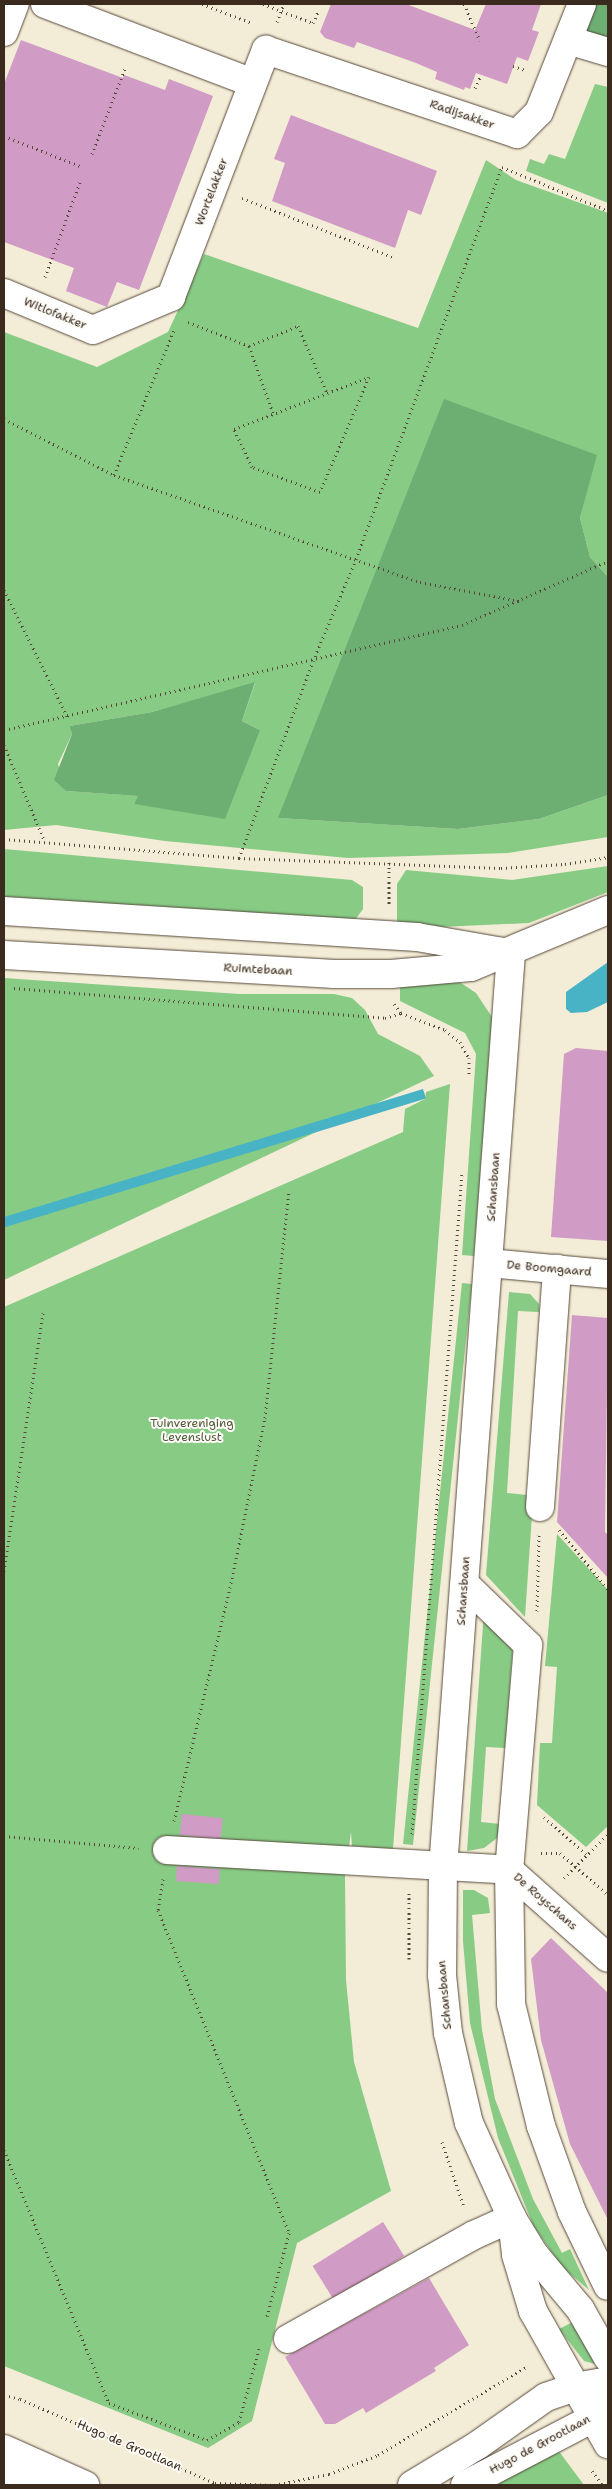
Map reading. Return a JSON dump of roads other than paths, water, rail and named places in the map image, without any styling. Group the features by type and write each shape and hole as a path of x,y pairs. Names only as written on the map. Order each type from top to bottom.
{"street":[{"path":"4,32 15,4"},
{"path":"45,4 254,83"},
{"name":"Radijsakker","path":"266,50 517,134 539,112 582,4"},
{"path":"568,40 608,52"},
{"name":"Wortelakker","path":"143,310 171,297 266,50"},
{"name":"Witlofakker","path":"4,293 94,330 143,310"},
{"name":"Ruimtebaan","path":"4,955 334,974 391,974 471,967 511,953 608,910"},
{"path":"4,911 417,937 511,953"},
{"name":"Schansbaan","path":"511,953 443,1867 442,1975 451,2050 469,2123 512,2218 534,2254 580,2309 608,2358"},
{"name":"De Boomgaard","path":"489,1263 608,1274"},
{"path":"540,1507 557,1269"},
{"path":"465,1584 528,1644 513,1790 509,1870 511,2004 541,2126 572,2212 608,2286"},
{"name":"De Royschans","path":"167,1850 509,1870 608,1958"},
{"path":"288,2339 474,2235 512,2218"},
{"name":"Schansbaan","path":"512,2218 516,2255 533,2311 575,2386 601,2407 608,2444"},
{"path":"412,2485 478,2445 546,2397 575,2386 608,2381"},
{"name":"Hugo de Grootlaan","path":"465,2485 601,2407"},
{"path":"4,2449 85,2485"},
{"path":"4,2472 38,2485"}],"water":[{"path":"608,962 608,1002 587,1012 571,1013 566,1009 566,992"},
{"path":"423,1089 426,1099 4,1228 4,1217"}],"park label":[{"name":"Tuinvereniging Levenslust","path":"192,1431"}]}
